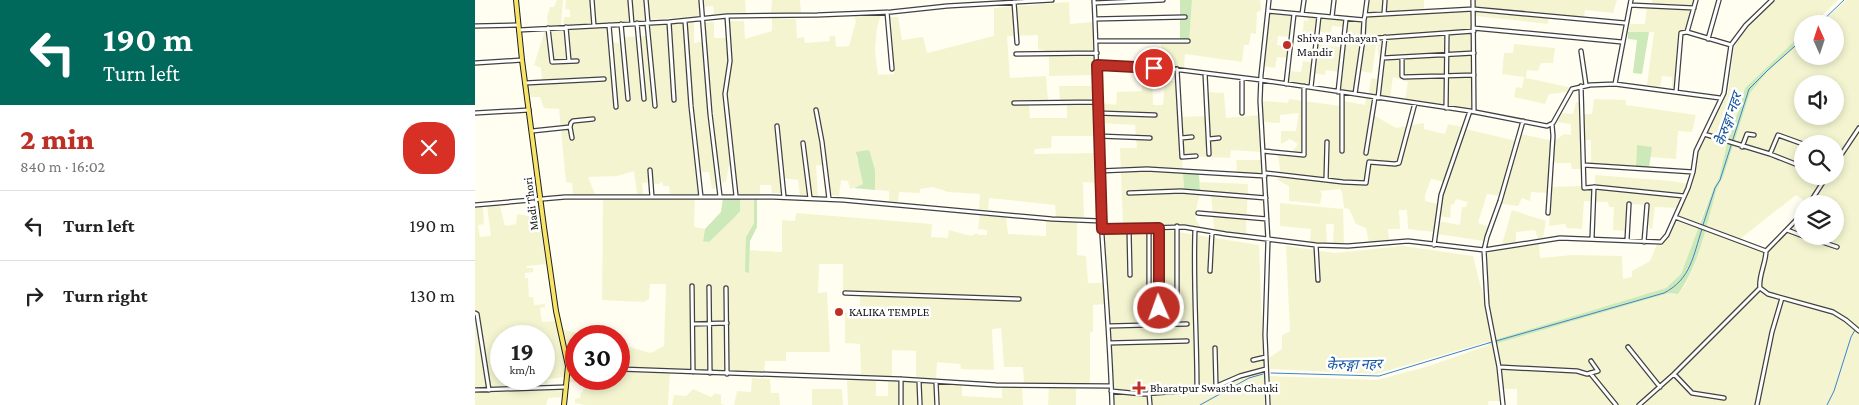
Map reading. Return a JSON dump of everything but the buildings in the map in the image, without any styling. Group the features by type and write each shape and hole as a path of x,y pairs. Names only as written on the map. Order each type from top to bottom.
{"main road":[{"name":"Madi Thori","path":"516,0 525,84 555,301 565,351"},
{"name":"Madi Thori","path":"564,405 566,390"}],"street":[{"path":"592,0 594,26"},
{"path":"630,0 644,99"},
{"path":"646,0 655,106"},
{"path":"701,0 711,129 715,145 720,196"},
{"path":"475,26 547,28 685,21 727,16 817,16 1052,0"},
{"path":"1112,405 1109,326 1101,221 1094,2 1163,0"},
{"path":"1268,405 1266,357 1268,240 1260,101 1269,0"},
{"path":"1302,14 1304,0"},
{"path":"1332,17 1334,0"},
{"path":"1355,94 1367,0"},
{"path":"1384,14 1385,0"},
{"path":"1434,245 1441,195 1472,112 1474,75 1473,0"},
{"path":"1615,84 1625,22 1631,0"},
{"path":"1687,32 1696,0"},
{"path":"1707,38 1719,0"},
{"path":"1102,229 1177,226 1268,240 1316,245 1348,246 1409,241 1484,250 1560,238 1592,238 1655,243 1663,240 1685,196 1693,172 1696,151 1716,112 1725,89 1731,45 1746,25 1772,0"},
{"path":"1014,2 1017,43"},
{"path":"1629,5 1694,8"},
{"path":"1268,11 1346,19 1384,14 1473,9 1625,22"},
{"path":"887,12 892,69"},
{"path":"1286,84 1294,14"},
{"path":"727,16 730,61 725,94 736,196"},
{"path":"1311,88 1319,16"},
{"path":"1095,18 1185,17"},
{"path":"1343,151 1340,92 1346,19"},
{"path":"685,21 691,106 701,197"},
{"path":"669,22 674,100"},
{"path":"621,24 628,99"},
{"path":"609,25 617,106"},
{"path":"566,27 569,61"},
{"path":"547,28 552,62 577,61"},
{"path":"1363,39 1447,33 1473,29 1622,42"},
{"path":"1675,92 1681,35 1687,32 1731,45"},
{"path":"1446,108 1447,33"},
{"path":"1366,153 1385,37"},
{"path":"1096,41 1188,41"},
{"path":"1581,51 1586,85"},
{"path":"1017,54 1097,53"},
{"path":"1383,58 1473,53"},
{"path":"1401,57 1402,76 1404,78 1474,75"},
{"path":"475,63 522,60"},
{"path":"1097,65 1177,69 1415,103 1547,126 1552,124"},
{"path":"1177,69 1182,156 1196,156"},
{"path":"1205,73 1209,154"},
{"path":"1242,78 1242,113"},
{"path":"525,84 604,79"},
{"path":"1548,213 1553,136 1552,124 1570,92 1586,85 1615,84 1721,98"},
{"path":"1263,150 1303,155 1304,86"},
{"path":"1581,86 1584,188 1594,187 1685,196"},
{"path":"1014,103 1098,102"},
{"path":"1099,171 1147,170 1265,174 1363,184 1367,181 1369,162 1399,163 1415,103"},
{"path":"475,113 529,110"},
{"path":"816,110 829,199"},
{"path":"1098,113 1155,115"},
{"path":"572,138 571,122 593,119"},
{"path":"1503,405 1499,367 1487,305 1484,250 1501,201 1523,121"},
{"path":"777,126 784,197"},
{"path":"532,131 571,127"},
{"path":"1844,148 1859,128"},
{"path":"1704,134 1770,154 1794,163"},
{"path":"1742,147 1747,134 1754,136"},
{"path":"1770,154 1778,135 1794,141"},
{"path":"1098,136 1151,138"},
{"path":"1181,138 1192,137"},
{"path":"1209,138 1219,138"},
{"path":"1326,180 1327,142"},
{"path":"803,143 810,198"},
{"path":"1584,165 1693,172"},
{"path":"650,170 652,197"},
{"path":"1592,238 1594,187"},
{"path":"1129,193 1181,191 1266,198"},
{"path":"475,205 541,199 720,196 784,197 829,199 1052,219 1101,221"},
{"path":"1627,240 1629,204"},
{"path":"1643,242 1647,205"},
{"path":"1198,213 1267,219"},
{"path":"1675,216 1766,250"},
{"path":"1794,223 1766,250 1759,284 1760,288 1768,294 1833,312 1859,331"},
{"path":"1177,226 1177,307"},
{"path":"1149,228 1149,284"},
{"path":"1159,228 1159,308"},
{"path":"1129,229 1130,276"},
{"path":"1195,229 1194,286 1197,324 1197,389"},
{"path":"1787,230 1794,233"},
{"path":"1210,271 1212,232"},
{"path":"1316,245 1318,280"},
{"path":"1832,245 1837,247"},
{"path":"692,286 693,372"},
{"path":"709,287 710,373"},
{"path":"726,288 727,374"},
{"path":"1639,405 1674,374 1760,288"},
{"path":"845,293 1019,299"},
{"path":"1757,405 1772,332 1782,298"},
{"path":"475,313 477,314 489,390"},
{"path":"693,324 727,323"},
{"path":"1109,326 1187,324"},
{"path":"1109,343 1187,341"},
{"path":"1628,347 1660,387"},
{"path":"1215,348 1216,386"},
{"path":"1253,360 1266,357"},
{"path":"1499,367 1590,373 1598,371 1591,361"},
{"path":"630,369 901,379 996,385 1111,386"},
{"path":"1111,391 1149,393 1210,389 1240,376 1266,369"},
{"path":"1590,373 1616,405"},
{"path":"1674,374 1692,393 1724,398"},
{"path":"901,379 901,405"},
{"path":"919,380 920,405"},
{"path":"936,382 937,405"},
{"path":"475,390 565,388"},
{"path":"1149,393 1150,405"}],"green space":[{"path":"557,0 563,0 561,26 548,26 547,17 550,7 554,7"},
{"path":"566,0 745,0 746,13 714,15 713,6 700,7 700,16 563,26 564,17 570,17 570,10 565,9"},
{"path":"772,0 800,0 801,14 771,13"},
{"path":"1180,0 1192,0 1189,43 1180,43"},
{"path":"1192,0 1260,0 1261,11 1257,12 1256,34 1251,33 1249,45 1244,45 1242,62 1185,54 1184,68 1161,66 1161,44 1189,43"},
{"path":"1369,0 1424,0 1424,10 1471,7 1471,110 1405,100 1408,82 1393,77 1390,97 1369,94 1371,78 1381,80 1377,39 1372,73 1360,71 1357,92 1337,89 1338,72 1326,70 1325,75 1314,73 1313,86 1288,82 1289,71 1301,72 1303,61 1312,62 1315,44 1305,43 1305,39 1302,38 1304,20 1308,21 1308,16 1366,20","holes":["1332,26 1343,27 1341,47 1318,44 1319,32 1331,33"]},
{"path":"1475,0 1617,0 1613,13 1585,10 1584,19 1549,16 1548,24 1476,16"},
{"path":"1652,0 1695,0 1685,30 1678,33 1674,90 1672,87 1672,77 1662,76 1660,87 1647,85 1654,32 1628,32 1630,24 1645,24 1647,6 1651,7"},
{"path":"1775,0 1838,0 1822,15 1794,15 1794,42 1745,88 1728,140 1719,178 1699,224 1678,215 1694,174 1698,150 1722,100 1728,93 1734,47 1743,33"},
{"path":"1846,0 1859,0 1859,405 1517,405 1517,389 1502,389 1502,401 1489,401 1488,405 1271,405 1270,376 1377,380 1429,366 1489,345 1487,342 1376,374 1270,369 1269,358 1282,349 1282,335 1290,331 1286,246 1335,253 1403,246 1473,256 1492,331 1489,308 1487,253 1539,244 1540,258 1573,255 1622,256 1623,279 1632,277 1632,271 1650,261 1657,244 1667,238 1675,221 1678,221 1699,227 1681,274 1666,288 1494,340 1495,344 1669,293 1678,294 1685,285 1694,266 1717,188 1723,177 1750,93 1767,72 1794,47 1794,65 1844,65 1844,15 1830,15"},
{"path":"1069,2 1070,24 1093,22 1096,75 1049,76 1049,52 1038,49 1038,35 1007,36 1010,78 1046,76 1048,100 1029,101 1030,118 1067,118 1067,100 1060,101 1059,86 1096,86 1096,136 1052,136 1051,148 1035,149 1034,154 1097,153 1098,183 1083,182 1084,218 1056,217 1055,205 989,198 988,210 979,209 980,194 948,192 933,187 920,189 920,193 899,192 898,202 889,201 889,191 875,190 875,170 870,152 856,156 863,184 850,189 848,181 841,180 839,196 829,195 826,166 816,165 818,197 800,196 798,180 782,178 783,193 772,193 771,185 760,185 760,195 736,196 732,166 729,166 726,182 722,183 720,169 718,169 720,193 718,193 717,188 712,189 709,172 697,173 699,194 670,194 669,186 663,186 662,182 655,184 653,182 642,183 643,194 637,194 634,171 617,176 588,177 595,194 573,195 572,183 566,182 559,109 544,108 540,97 531,97 528,84 542,83 541,68 534,65 545,30 610,27 611,43 623,42 622,37 649,36 649,25 694,22 694,43 705,41 704,23 714,22 714,38 729,38 728,21 744,21 745,39 772,31 772,18 796,19 797,38 804,37 805,43 830,41 829,36 835,36 836,47 849,46 856,21 854,16 881,14 877,28 875,50 878,75 894,74 891,17 898,17 902,40 923,37 927,53 994,36 994,8"},
{"path":"1269,13 1293,14 1290,37 1278,36 1277,45 1289,46 1287,58 1277,57 1275,68 1264,66"},
{"path":"1628,32 1649,32 1642,74 1633,73 1637,40 1628,39"},
{"path":"1794,42 1794,47 1767,72 1750,93 1723,177 1717,188 1697,257 1678,294 1669,293 1495,344 1494,340 1666,288 1681,274 1719,178 1728,140 1745,88"},
{"path":"1514,44 1555,48 1553,63 1541,63 1538,71 1527,70 1526,78 1573,88 1568,92 1549,94 1545,104 1514,97 1516,87 1522,88 1524,77 1502,74 1504,53 1513,53"},
{"path":"1142,70 1152,70 1153,105 1163,105 1165,81 1178,81 1180,117 1207,116 1206,92 1224,93 1226,118 1259,115 1261,152 1231,150 1230,158 1182,156 1184,190 1200,192 1199,182 1248,184 1246,235 1214,230 1211,194 1200,193 1196,220 1202,229 1174,224 1123,226 1120,148 1137,148 1135,125 1101,123 1101,103 1116,105 1117,92 1142,91"},
{"path":"1366,98 1374,99 1372,114 1396,128 1424,123 1424,129 1445,134 1448,124 1463,127 1445,182 1431,179 1425,195 1425,201 1438,204 1434,232 1408,229 1407,210 1399,210 1400,229 1388,229 1389,240 1369,242 1366,228 1356,224 1349,209 1344,208 1340,189 1320,191 1322,194 1320,204 1289,201 1289,186 1276,179 1281,178 1278,154 1290,154 1298,144 1290,139 1281,144 1281,131 1296,131 1299,113 1280,115 1280,123 1263,122 1262,101 1288,103 1289,99 1341,106 1343,101 1365,105"},
{"path":"1594,99 1626,100 1626,105 1696,115 1692,132 1678,131 1676,159 1650,157 1651,147 1637,146 1636,167 1591,164 1591,140 1584,140 1584,114 1592,114"},
{"path":"1576,102 1581,102 1583,169 1572,169 1571,163 1552,163 1549,187 1583,186 1685,197 1679,208 1655,207 1652,229 1649,228 1649,205 1629,204 1627,231 1613,230 1614,207 1609,207 1608,202 1584,201 1582,229 1567,228 1565,224 1549,226 1550,210 1546,209 1547,193 1531,192 1530,201 1522,198 1518,206 1502,204 1521,134 1554,141 1564,134 1571,135 1571,124 1557,122 1562,113 1573,114"},
{"path":"1466,129 1516,141 1500,196 1487,194 1478,223 1489,227 1484,241 1437,234 1438,221 1460,225 1462,207 1466,207 1468,202 1456,199 1454,204 1451,205 1450,218 1439,216 1443,195"},
{"path":"1637,145 1652,147 1649,168 1636,167"},
{"path":"868,150 875,170 875,190 854,188 863,184 856,152"},
{"path":"1236,160 1261,160 1262,174 1237,172"},
{"path":"1183,173 1199,174 1200,193 1184,190"},
{"path":"1595,175 1689,184 1685,195 1595,186"},
{"path":"695,198 694,227 705,229 703,241 740,213 740,199 754,199 754,223 746,237 749,272 750,250 782,252 782,220 795,221 796,213 932,224 931,237 948,238 949,230 971,236 977,233 978,235 987,235 987,230 978,229 980,215 1006,217 1008,234 1046,236 1046,221 1077,222 1077,255 1086,256 1088,283 1103,283 1106,304 1093,305 1093,332 1090,332 1090,383 1024,383 1023,367 1004,367 1001,328 992,329 994,370 961,369 960,364 937,362 936,379 916,378 916,351 892,350 892,377 861,376 860,344 845,343 845,313 860,313 860,295 843,294 843,264 819,264 818,293 827,292 830,352 786,352 786,361 765,361 764,374 630,368 630,347 651,353 664,346 666,284 650,284 649,299 644,302 602,300 603,199"},
{"path":"723,198 740,199 740,212 709,242 703,241 705,229 721,212"},
{"path":"754,199 757,199 757,227 750,241 749,273 745,272 746,237 754,223"},
{"path":"1280,203 1343,209 1344,244 1333,245 1334,224 1326,224 1327,244 1310,242 1311,229 1280,226"},
{"path":"500,206 505,226 516,224 517,214 539,218 546,264 527,266 527,268 533,268 533,272 525,273 525,278 528,278 529,297 533,297 534,305 545,304 545,307 540,308 542,322 556,321 565,361 565,377 555,378 555,325 490,325 490,387 475,388 475,208 483,207 484,224 478,225 480,237 491,236 487,207"},
{"path":"1512,210 1546,221 1543,238 1538,238 1535,230 1516,232 1516,244 1501,247"},
{"path":"1171,231 1259,245 1265,405 1114,405 1105,233"},
{"path":"562,329 565,330 565,344"},
{"path":"630,371 670,373 668,405 585,405 575,403 575,399 580,398 581,392 583,390 630,390"},
{"path":"752,378 770,379 771,393 779,393 780,405 734,405 737,391 751,392"},
{"path":"847,380 876,380 876,396 888,396 888,381 962,383 962,396 998,398 1002,398 1002,386 1022,387 1023,405 848,405"},
{"path":"1049,387 1076,387 1076,405 1048,405"},
{"path":"563,389 563,397 548,398 546,405 475,405 475,393"},
{"path":"693,389 711,397 715,393 721,395 721,404 725,405 672,405 674,395 686,396"},
{"path":"812,389 842,389 843,405 812,405"}],"waterway":[{"name":"केेरुङ्गा नहर","path":"1828,15 1844,0"},
{"name":"केेरुङ्गा नहर","path":"1703,225 1715,188 1720,180 1749,89 1794,47"},
{"name":"केेरुङ्गा नहर","path":"1496,341 1664,293 1686,274 1702,229"},
{"path":"1827,405 1834,391 1851,337 1855,330"},
{"name":"केेरुङ्गा नहर","path":"1271,373 1379,376 1492,342"},
{"path":"1200,405 1249,378 1263,374"}],"place":[{"name":"Shiva Panchayan Mandir","path":"1287,45"},
{"name":"KALIKA TEMPLE","path":"839,312"},
{"name":"Bharatpur Swasthe Chauki","path":"1139,388"}],"route":[{"path":"1154,68 1097,65 1099,171 1102,229 1159,228 1159,308"}]}
